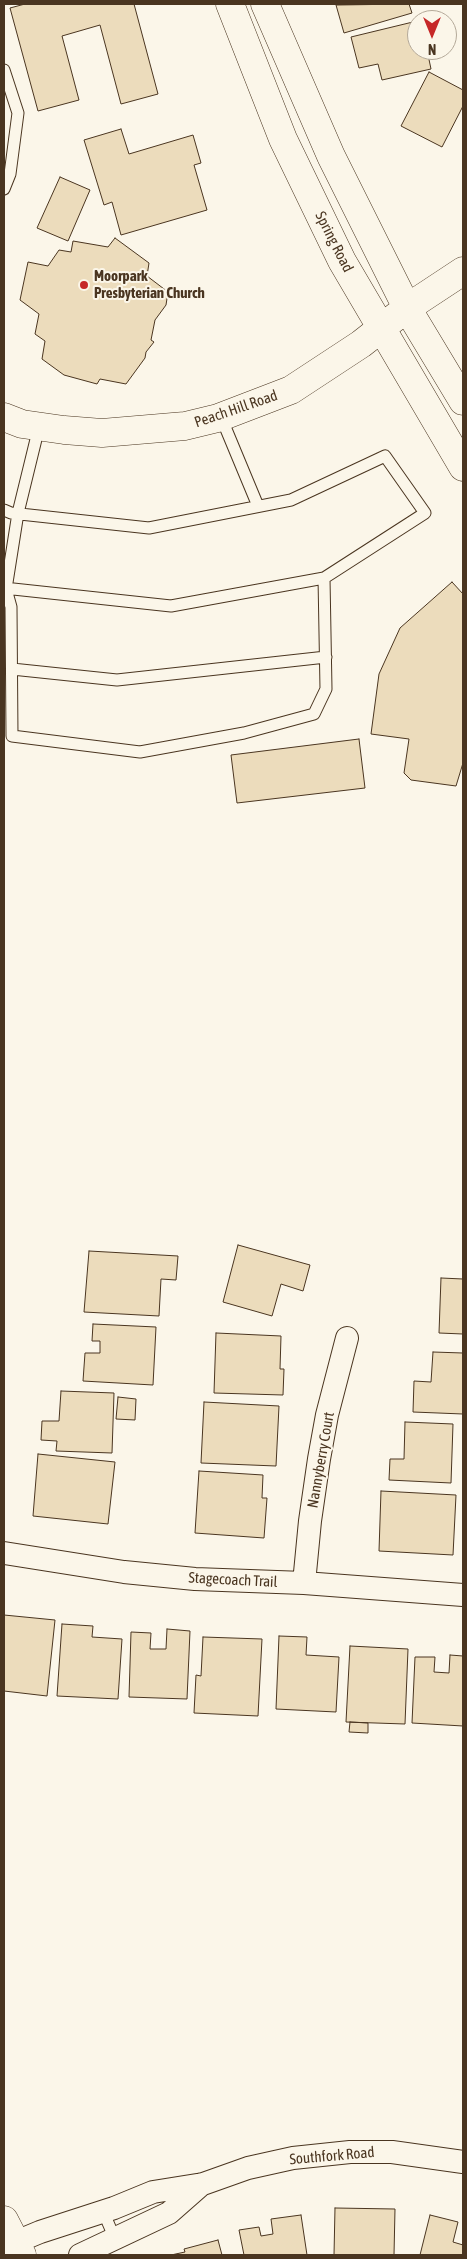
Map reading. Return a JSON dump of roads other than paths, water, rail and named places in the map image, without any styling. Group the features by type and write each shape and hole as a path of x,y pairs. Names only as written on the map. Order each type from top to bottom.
{"main road":[{"name":"Spring Road","path":"230,4 283,139 342,261 463,468"},
{"path":"265,4 331,156 407,308 463,401"},
{"name":"Peach Hill Road","path":"4,417 22,424 102,433 185,426 221,417 290,390 361,344 407,308 463,272"}],"street":[{"name":"Nannyberry Court","path":"304,1583 310,1520 319,1459 327,1415 348,1338"},
{"name":"Stagecoach Trail","path":"4,1553 124,1572 195,1579 304,1583 463,1595"},
{"name":"Southfork Road","path":"11,2241 103,2211 153,2192 203,2184 248,2168 293,2158 350,2152 392,2152 463,2162"},
{"name":"Southfork Road","path":"80,2255 169,2213 203,2184"}],"lane":[{"path":"4,70 18,114 10,174 4,189"},
{"path":"221,417 258,506"},
{"path":"39,426 18,514 5,588 11,607 12,736 140,752 244,733 314,714 326,689 324,578"},
{"path":"4,510 18,514 149,528 290,500 385,456 425,513 324,578 171,606 5,588"},
{"path":"12,669 117,680 326,657"},
{"path":"103,2211 115,2240"}],"place":[{"name":"Moorpark Presbyterian Church","path":"84,285"}]}
